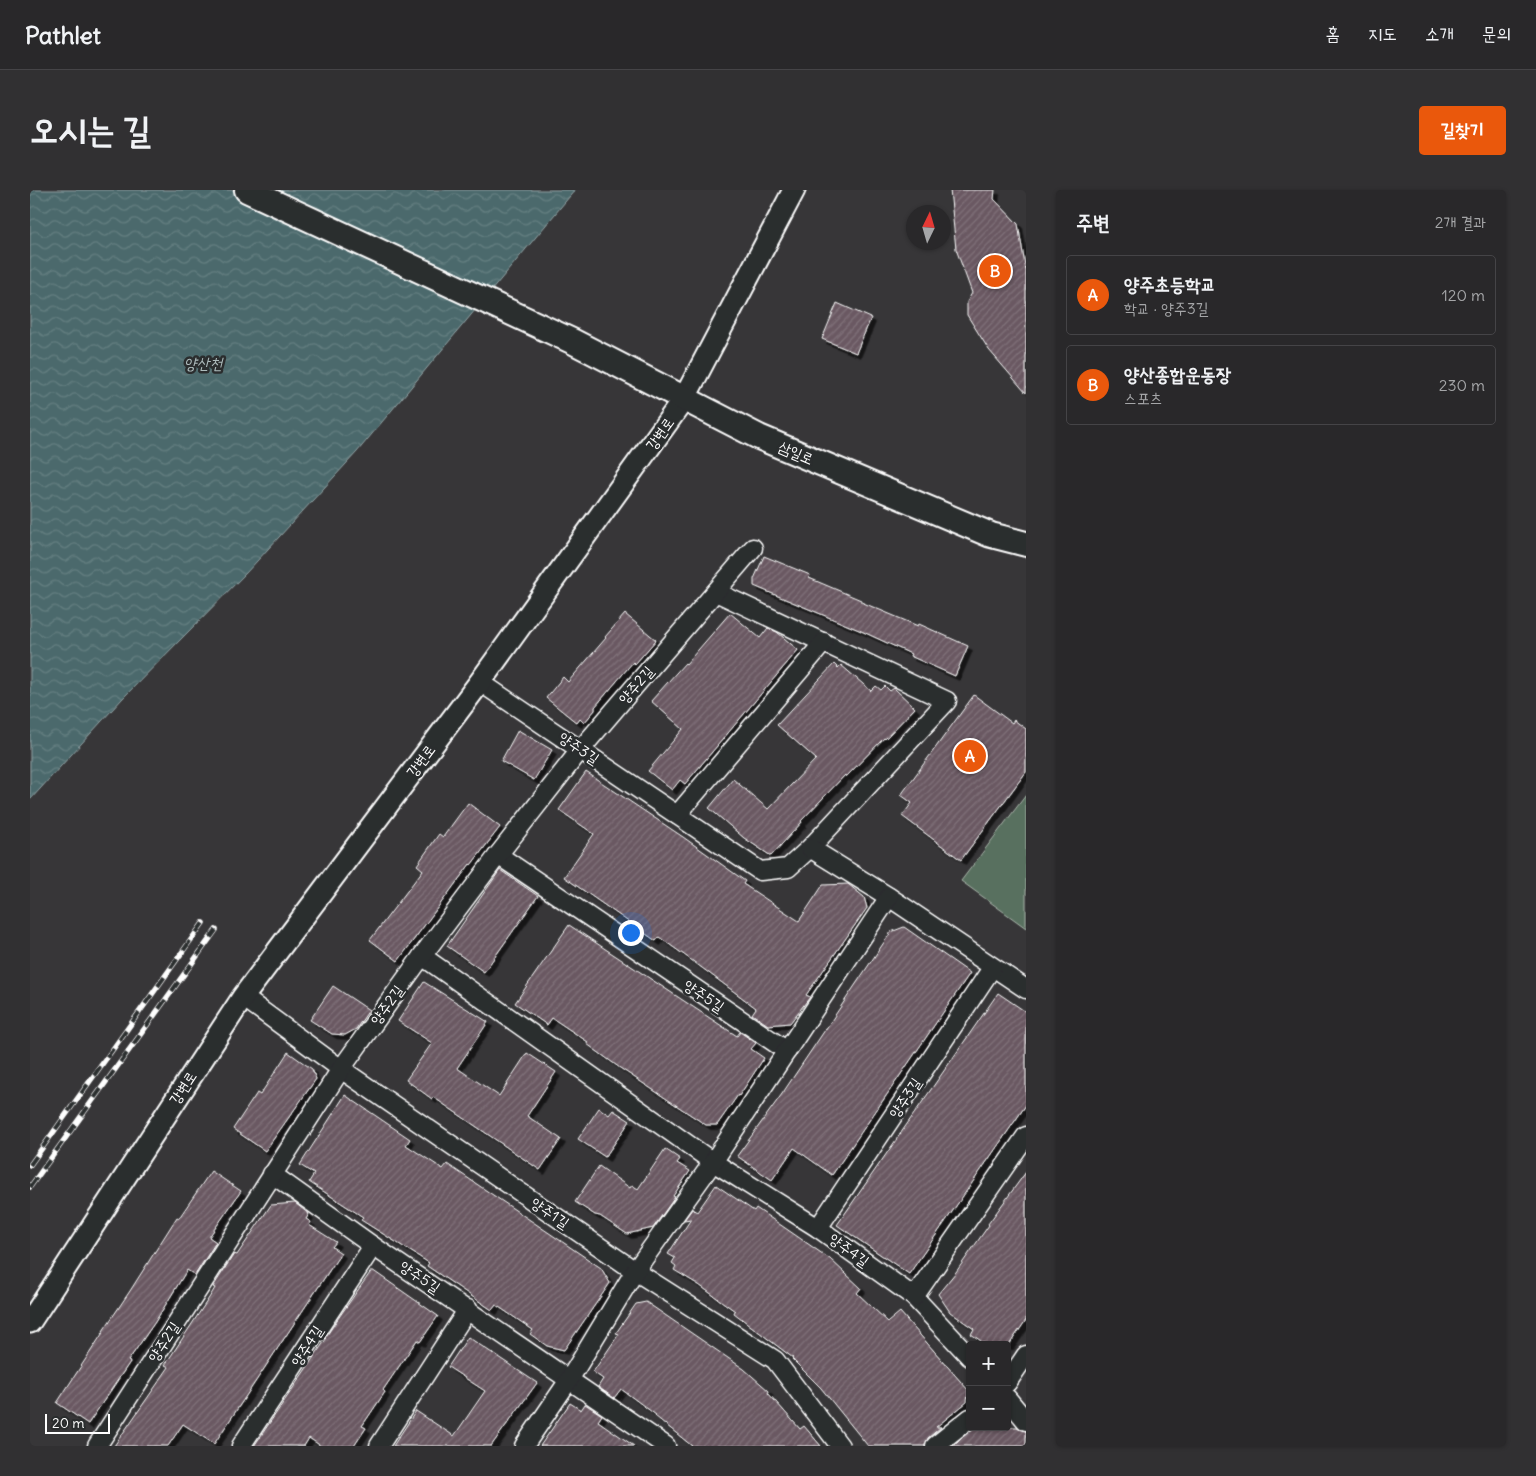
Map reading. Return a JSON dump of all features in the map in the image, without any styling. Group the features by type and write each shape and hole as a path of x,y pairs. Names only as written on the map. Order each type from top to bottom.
{"main road":[{"name":"삼일로","path":"247,190 566,339 759,437 991,535 1026,544"}],"street":[{"name":"강변로","path":"30,1322 243,997 480,682 684,399 794,190"},
{"name":"양주2길","path":"97,1446 341,1069 422,956 581,749 753,548"},
{"path":"677,815 824,642 716,592"},
{"name":"양주3길","path":"480,682 760,871 788,868 810,848 947,701 824,642"},
{"path":"810,848 889,897 992,968 1026,989"},
{"name":"양주5길","path":"498,855 787,1051"},
{"path":"524,1446 569,1380 635,1271 713,1162 889,897"},
{"path":"422,956 713,1162"},
{"name":"양주3길","path":"818,1228 992,968"},
{"name":"양주1길","path":"243,997 341,1069 635,1271 775,1360 840,1446"},
{"path":"914,1297 1026,1136"},
{"name":"양주4길","path":"713,1162 818,1228 914,1297 966,1353"},
{"name":"양주5길","path":"272,1174 373,1246 666,1446"},
{"name":"양주4길","path":"241,1446 373,1246"},
{"path":"379,1446 468,1310"},
{"path":"1011,1377 1026,1355"},
{"path":"1011,1403 1026,1421"},
{"path":"936,1446 966,1421"}],"green space":[{"path":"1026,795 1026,928 961,881"}],"water":[{"name":"양산천","path":"30,190 575,190 357,452 246,573 122,699 30,800"}],"building":[{"path":"950,190 995,190 994,199 1018,224 1026,271 1026,393 989,350 967,315 967,302 972,293 956,249"},
{"path":"837,303 871,318 856,353 822,339"},
{"path":"764,556 810,575 809,578 861,600 861,602 918,626 919,624 968,646 955,676 859,630 754,586 754,579"},
{"path":"730,613 760,638 768,628 777,632 798,650 685,784 680,780 672,790 648,771 683,729 651,701"},
{"path":"625,614 656,640 635,664 633,662 584,723 580,719 577,723 546,698 563,677 568,682"},
{"path":"834,664 838,668 841,665 871,691 876,686 881,690 885,686 890,691 894,688 915,708 846,777 845,775 771,856 744,838 709,808 733,779 768,809 816,759 777,725"},
{"path":"974,695 1012,723 1014,720 1026,729 1026,772 961,860 902,816 912,803 901,795"},
{"path":"518,730 552,750 534,780 501,761"},
{"path":"586,772 683,837 745,881 743,884 799,921 823,885 848,884 864,897 867,908 806,995 810,997 790,1023 768,1025 752,1014 756,1008 694,962 659,937 656,941 564,877 594,834 559,810"},
{"path":"468,803 500,827 398,961 370,940 423,870 417,865 439,834 443,837"},
{"path":"500,870 538,896 484,972 447,946"},
{"path":"569,925 737,1036 740,1032 756,1043 751,1049 764,1058 717,1125 706,1125 620,1068 587,1044 588,1042 552,1018 547,1025 515,1003"},
{"path":"904,927 970,973 832,1175 794,1148 772,1180 737,1156 782,1094 891,932"},
{"path":"424,982 488,1022 457,1068 499,1096 527,1053 556,1072 527,1116 561,1139 540,1170 406,1080 432,1043 398,1021"},
{"path":"333,986 369,1010 356,1029 345,1035 332,1034 310,1020"},
{"path":"998,993 1026,1012 1026,1105 909,1274 837,1225"},
{"path":"288,1052 312,1069 316,1079 265,1151 233,1129 257,1093 260,1095"},
{"path":"345,1095 410,1139 406,1145 443,1169 447,1164 601,1268 610,1283 564,1350 547,1346 530,1334 533,1330 496,1305 492,1310 427,1266 429,1263 361,1220 363,1217 309,1182 314,1174 300,1165"},
{"path":"599,1108 609,1115 613,1110 630,1121 605,1157 578,1139"},
{"path":"665,1149 680,1159 677,1163 690,1171 673,1196 675,1197 653,1228 627,1234 575,1202 599,1166 630,1188 632,1185 638,1189"},
{"path":"211,1171 241,1191 209,1237 216,1242 195,1275 187,1270 128,1361 130,1362 88,1424 57,1403 177,1217 179,1218"},
{"path":"1026,1172 1026,1320 1011,1342 981,1341 971,1334 974,1329 950,1312 938,1294 956,1272"},
{"path":"716,1185 754,1211 756,1208 830,1259 861,1288 857,1293 888,1322 900,1312 966,1388 966,1403 936,1427 941,1427 928,1438 925,1446 868,1446 821,1388 793,1358 734,1313 735,1311 674,1270 676,1266 672,1263 675,1258 668,1254 691,1219 684,1220 692,1209 697,1212"},
{"path":"295,1203 309,1214 306,1219 311,1222 309,1225 336,1242 332,1247 341,1253 214,1444 183,1424 168,1446 114,1446 169,1367 165,1365 209,1298 215,1288 213,1287 234,1254 237,1255 271,1205"},
{"path":"372,1270 438,1316 420,1342 417,1340 383,1390 385,1392 362,1426 366,1428 354,1446 321,1446 309,1438 304,1446 254,1446 337,1320"},
{"path":"646,1302 744,1369 769,1391 768,1393 800,1429 804,1426 821,1446 692,1446 656,1415 621,1389 614,1398 598,1387 603,1379 593,1372 619,1334 616,1333 636,1304"},
{"path":"468,1337 537,1383 491,1446 393,1446 416,1411 454,1436 485,1391 448,1367"},
{"path":"570,1403 581,1410 585,1404 602,1415 598,1421 634,1446 540,1446"},
{"path":"1011,1427 1017,1427 1026,1431 1026,1446 952,1446 970,1431 1011,1431"}],"railway":[{"path":"30,1165 203,923"},
{"path":"30,1187 216,930"}],"place":[{"name":"양산종합운동장","path":"995,271"},
{"name":"양주초등학교","path":"970,756"}]}
